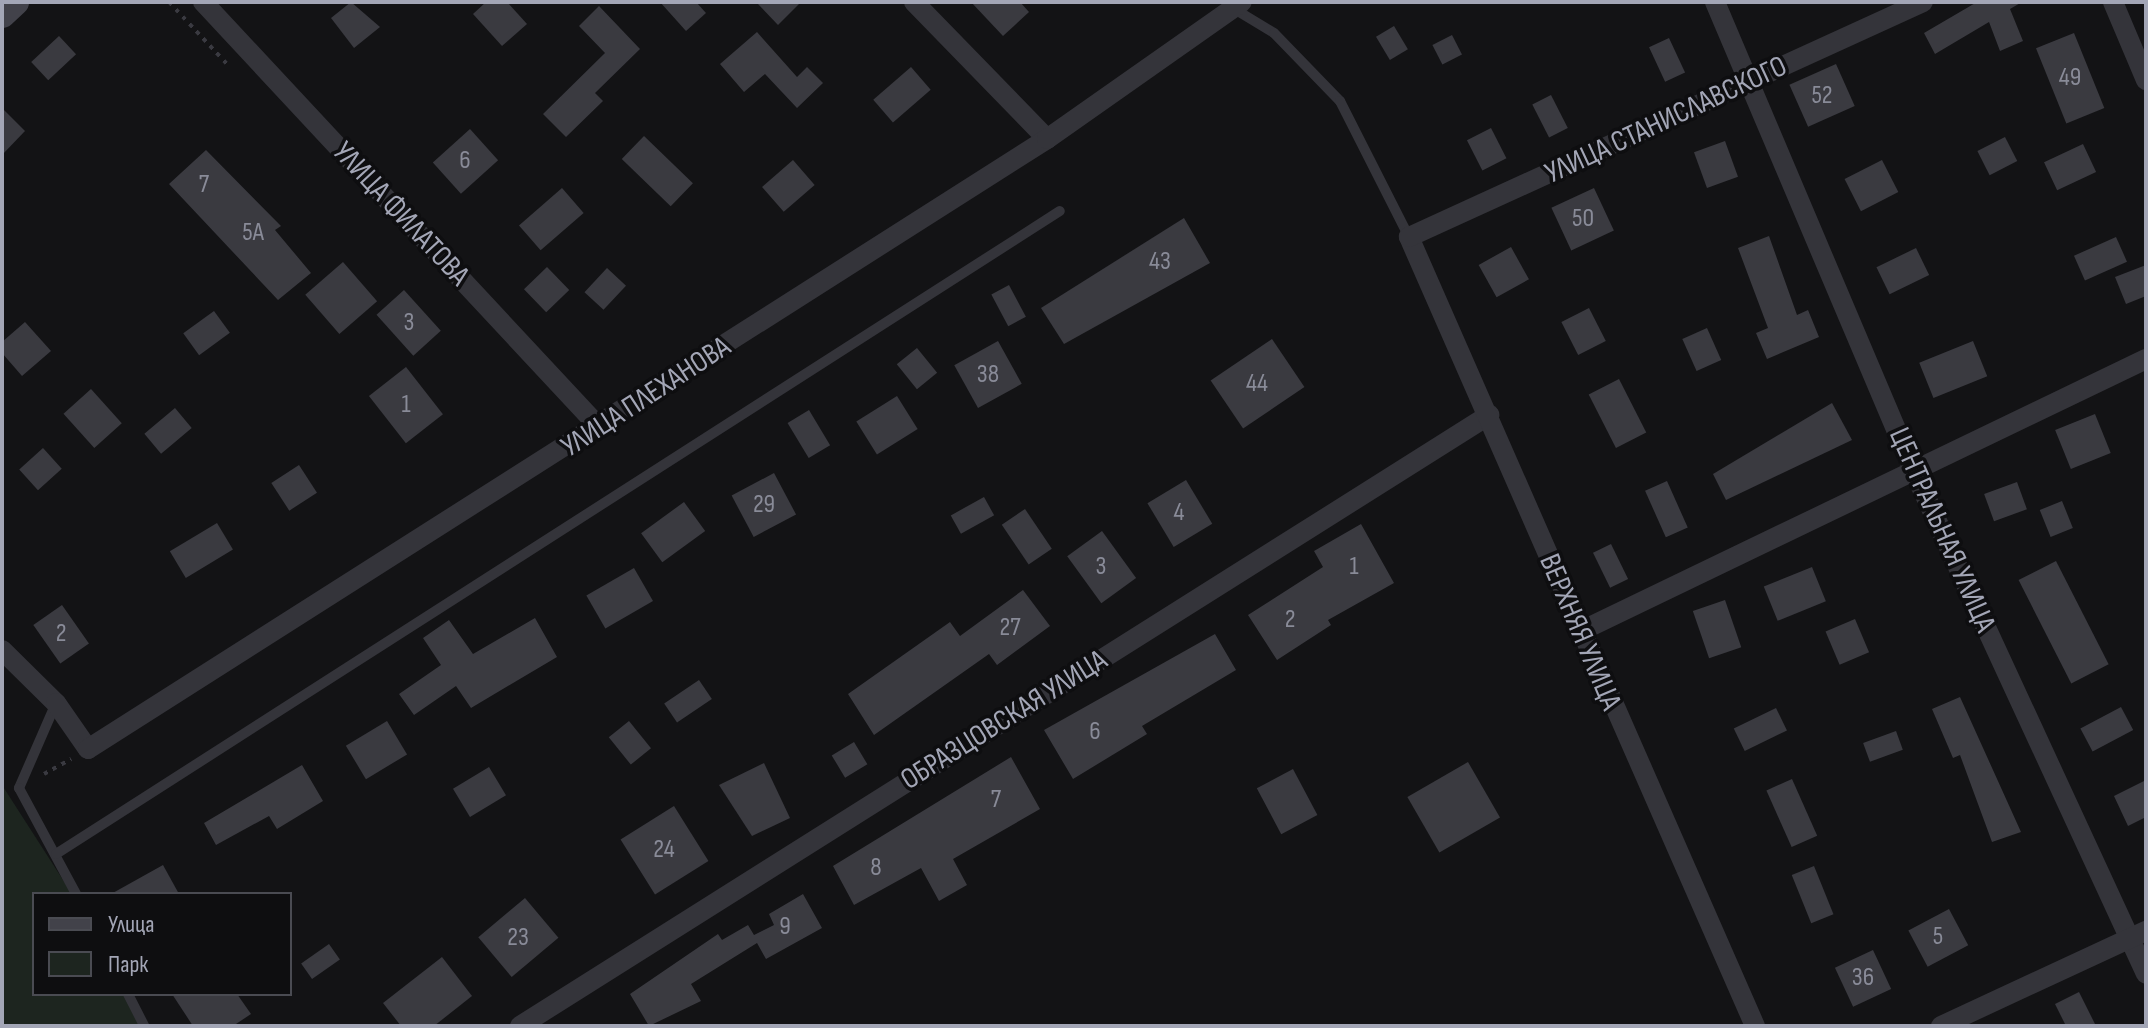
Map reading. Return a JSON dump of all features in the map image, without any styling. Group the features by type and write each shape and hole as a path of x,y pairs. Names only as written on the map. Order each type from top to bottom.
{"street":[{"path":"2,14 15,2"},
{"name":"УЛИЦА ФИЛАТОВА","path":"203,2 599,427"},
{"path":"914,2 1047,139"},
{"name":"ЦЕНТРАЛЬНАЯ УЛИЦА","path":"1715,2 1912,467 2139,936 2146,974"},
{"name":"УЛИЦА СТАНИСЛАВСКОГО","path":"1409,237 1923,2"},
{"path":"2113,2 2146,80"},
{"name":"УЛИЦА ПЛЕХАНОВА","path":"56,703 88,749 599,427 1047,139 1239,6"},
{"name":"ВЕРХНЯЯ УЛИЦА","path":"1409,237 1489,415 1579,632 1755,1026"},
{"path":"1579,632 1912,467 2146,359"},
{"name":"ОБРАЗЦОВСКАЯ УЛИЦА","path":"520,1026 1489,415"},
{"path":"2,650 56,703"},
{"path":"1941,1026 2139,936"}],"lane":[{"path":"1239,6 1274,33 1340,101 1409,237"},
{"path":"56,854 1060,211"},
{"path":"56,703 19,788 75,892"},
{"path":"129,996 144,1026"}],"green space":[{"path":"2,785 71,892 32,892 32,996 128,996 145,1026 2,1026"}],"building":[{"path":"351,2 380,27 354,48 331,18"},
{"path":"486,2 507,2 527,24 502,46 473,14"},
{"path":"660,2 696,2 706,13 686,31"},
{"path":"756,2 801,2 778,25"},
{"path":"971,2 1020,2 1029,12 1003,36"},
{"path":"1977,2 2022,2 2010,9 2023,41 2000,51 1989,22 1935,54 1924,33"},
{"path":"599,6 640,49 595,93 603,101 566,137 543,114 605,53 579,26"},
{"path":"1394,26 1408,49 1390,60 1376,37"},
{"path":"757,32 797,77 807,67 823,83 797,108 765,74 744,92 720,64"},
{"path":"2074,33 2104,108 2066,123 2036,48"},
{"path":"1452,35 1462,55 1442,65 1432,45"},
{"path":"59,36 76,54 48,80 31,62"},
{"path":"1669,38 1685,72 1665,82 1649,47"},
{"path":"1836,64 1855,106 1808,127 1789,85"},
{"path":"911,67 931,90 893,122 873,100"},
{"path":"1551,95 1568,128 1549,138 1532,105"},
{"path":"2,108 25,131 2,155"},
{"path":"1491,128 1506,158 1482,171 1467,140"},
{"path":"470,129 498,160 461,194 433,162"},
{"path":"644,136 693,183 671,206 622,159"},
{"path":"2005,137 2017,161 1990,175 1977,151"},
{"path":"1725,141 1738,177 1707,188 1694,152"},
{"path":"2083,144 2096,172 2057,190 2044,162"},
{"path":"206,150 281,226 275,230 311,273 278,300 169,184"},
{"path":"793,160 815,185 784,212 762,187"},
{"path":"1882,160 1898,192 1861,211 1845,179"},
{"path":"562,188 584,213 541,250 519,225"},
{"path":"1594,188 1614,231 1571,250 1551,208"},
{"path":"1184,218 1210,263 1064,344 1041,308"},
{"path":"1769,236 1797,315 1808,310 1819,337 1767,359 1756,333 1768,328 1738,248"},
{"path":"2116,237 2127,262 2085,280 2074,256"},
{"path":"1511,247 1529,279 1497,297 1479,265"},
{"path":"1916,248 1929,275 1890,294 1876,267"},
{"path":"343,262 377,301 339,334 305,295"},
{"path":"2146,265 2146,296 2126,304 2115,277"},
{"path":"547,267 569,290 546,312 524,289"},
{"path":"607,268 626,286 604,310 584,292"},
{"path":"1009,285 1026,317 1008,326 991,294"},
{"path":"404,290 441,331 413,356 377,315"},
{"path":"1589,308 1606,341 1578,355 1561,322"},
{"path":"214,311 230,333 199,355 183,333"},
{"path":"25,322 51,351 22,376 2,353 2,342"},
{"path":"1707,328 1721,360 1697,371 1682,339"},
{"path":"1272,339 1304,387 1243,428 1211,380"},
{"path":"998,341 1022,384 978,408 954,365"},
{"path":"1973,341 1987,376 1933,398 1919,363"},
{"path":"917,348 937,373 917,389 897,364"},
{"path":"406,367 443,414 406,443 369,396"},
{"path":"1619,379 1646,432 1616,448 1589,394"},
{"path":"91,389 122,423 94,448 64,414"},
{"path":"897,396 918,429 877,455 856,421"},
{"path":"1832,403 1852,440 1726,500 1713,474"},
{"path":"175,408 192,428 161,454 144,434"},
{"path":"809,410 830,445 809,458 788,423"},
{"path":"2095,414 2111,453 2071,469 2055,430"},
{"path":"43,448 62,469 38,490 19,469"},
{"path":"299,465 317,493 289,511 271,483"},
{"path":"774,473 796,514 754,537 732,496"},
{"path":"1186,480 1212,524 1174,547 1147,503"},
{"path":"1667,481 1688,528 1666,537 1645,491"},
{"path":"2017,482 2027,509 1994,521 1984,494"},
{"path":"984,497 994,515 961,534 951,515"},
{"path":"2062,501 2073,528 2051,537 2040,510"},
{"path":"684,502 705,531 662,562 641,533"},
{"path":"1025,509 1052,549 1029,564 1002,525"},
{"path":"217,523 233,550 186,578 170,551"},
{"path":"1361,524 1394,583 1328,620 1331,625 1277,660 1248,615 1323,567 1314,551"},
{"path":"1102,531 1136,578 1101,603 1067,556"},
{"path":"1611,544 1628,579 1610,588 1593,553"},
{"path":"2056,561 2109,664 2071,683 2019,580"},
{"path":"1812,567 1826,601 1778,621 1764,586"},
{"path":"634,568 653,601 605,628 586,596"},
{"path":"1023,590 1050,626 997,665 989,654 874,735 848,694 950,622 960,636"},
{"path":"1725,600 1741,647 1709,658 1693,611"},
{"path":"62,605 89,644 60,664 33,625"},
{"path":"535,618 557,657 471,708 456,686 414,715 399,694 441,665 423,638 449,620 473,654"},
{"path":"1855,619 1869,652 1840,665 1826,632"},
{"path":"1215,634 1236,670 1142,726 1147,734 1073,779 1044,730"},
{"path":"699,680 712,699 677,723 664,703"},
{"path":"1960,697 2021,832 1992,842 1960,755 1953,758 1932,709"},
{"path":"2121,707 2133,730 2093,752 2080,729"},
{"path":"1776,708 1787,730 1745,751 1734,729"},
{"path":"387,721 407,754 366,779 346,746"},
{"path":"629,721 651,748 631,765 609,737"},
{"path":"1896,731 1903,750 1870,762 1863,743"},
{"path":"854,742 867,764 845,778 832,755"},
{"path":"1011,757 1040,809 953,859 967,885 939,901 921,868 854,905 833,866"},
{"path":"1468,762 1500,817 1439,852 1407,797"},
{"path":"764,763 790,818 752,836 719,785"},
{"path":"302,765 323,801 277,829 269,816 216,845 204,823"},
{"path":"489,767 506,795 470,817 453,789"},
{"path":"1293,769 1317,815 1281,834 1257,788"},
{"path":"1792,779 1817,836 1792,847 1766,790"},
{"path":"2146,780 2146,817 2128,826 2114,796"},
{"path":"674,806 708,861 655,895 621,839"},
{"path":"163,865 178,892 115,892"},
{"path":"1814,866 1833,914 1811,923 1792,875"},
{"path":"803,894 822,928 766,959 757,943 691,984 701,1001 649,1026 630,994 718,934 722,940 748,925 754,935 774,925 769,914"},
{"path":"525,898 558,938 512,977 478,937"},
{"path":"1949,909 1968,945 1928,967 1908,931"},
{"path":"329,944 340,960 312,979 301,964"},
{"path":"1873,950 1891,989 1853,1007 1835,968"},
{"path":"442,957 472,996 434,1026 401,1026 383,1003"},
{"path":"2079,992 2096,1026 2066,1026 2055,1004"},
{"path":"173,996 238,996 251,1014 233,1026 193,1026"}]}
